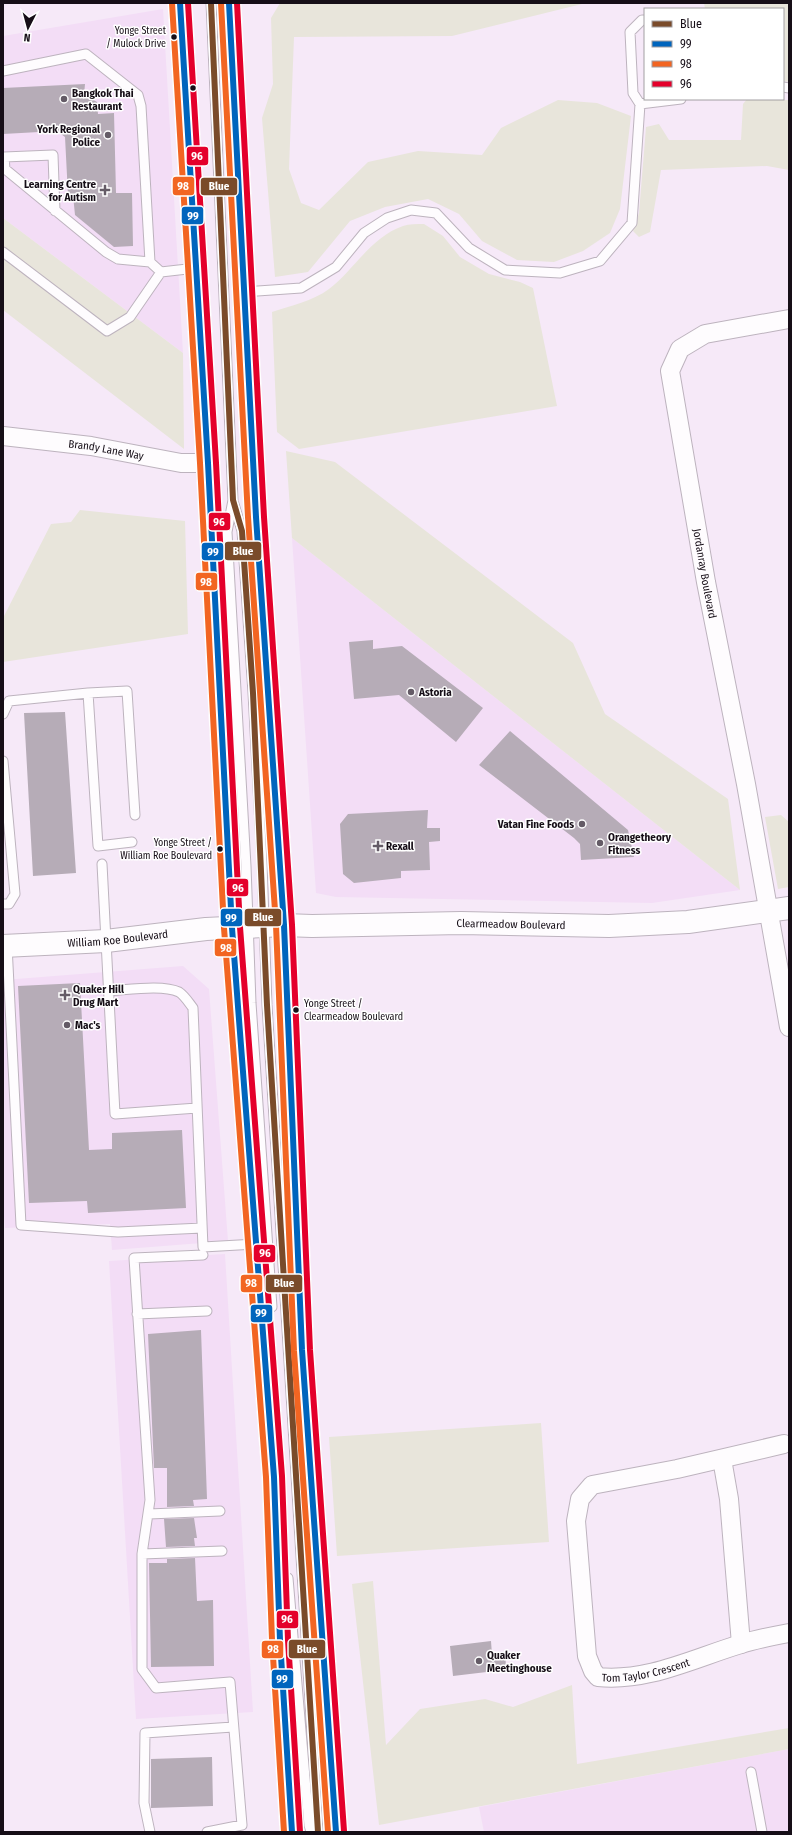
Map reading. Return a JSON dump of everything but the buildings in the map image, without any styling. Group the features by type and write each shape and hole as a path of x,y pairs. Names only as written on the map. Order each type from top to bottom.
{"main road":[{"path":"180,3 208,463 302,1350 336,1832"},
{"path":"229,3 256,510 257,1244 274,1477 280,1640 292,1832"},
{"name":"Clearmeadow Boulevard","path":"257,926 461,923 609,926 688,922 779,910"},
{"name":"William Roe Boulevard","path":"5,946 106,941 206,929 257,926"}],"street":[{"name":"Jordanray Boulevard","path":"789,319 704,334 680,349 670,371 706,582 746,784 779,910 775,939 789,1027"},
{"name":"Brandy Lane Way","path":"3,436 91,446 181,463 208,463"},
{"name":"Tom Taylor Crescent","path":"741,1644 675,1667 625,1677 598,1677 593,1671 587,1656 576,1521 580,1499 592,1485 722,1459 784,1444"},
{"path":"722,1459 729,1500 741,1644 789,1633"}],"lane":[{"path":"211,3 233,500 227,532 282,1246 318,1832"},
{"path":"244,292 301,288 336,267 364,233 387,218 411,210 436,213 469,248 505,270 560,273 600,261 632,223 640,104 633,93 630,32 642,20 644,20"},
{"path":"3,71 86,54 138,95 141,106 150,262"},
{"path":"640,104 674,100"},
{"path":"55,211 53,155 4,157 5,169 55,211 106,252 118,259 150,262 161,272 196,268"},
{"path":"3,252 107,331 130,317 161,272"},
{"path":"233,500 242,531 254,709 257,926 251,1003 266,1213 293,1646 309,1825 311,1832"},
{"path":"3,713 9,700 127,691 135,815"},
{"path":"88,693 98,846 132,842"},
{"path":"3,761 15,894 9,904 3,904"},
{"path":"102,864 115,1114 197,1108"},
{"path":"5,946 21,1225 118,1232 202,1228"},
{"path":"108,991 166,988 179,992 193,1008 203,1247 257,1244"},
{"path":"203,1255 134,1258 150,1500 142,1554 142,1669 156,1688 230,1682 242,1825 207,1832"},
{"path":"137,1314 207,1311"},
{"path":"148,1514 220,1511"},
{"path":"142,1554 222,1551"},
{"path":"150,1832 144,1803 145,1733 233,1726"},
{"path":"751,1772 762,1832"}],"shaded area":[{"path":"280,3 586,3 452,36 294,37 289,169 301,203 319,210 368,162 418,151 482,155 501,128 558,100 597,103 631,116 620,209 610,233 583,251 554,262 517,260 482,241 459,214 428,199 385,207 350,221 308,272 275,277 262,118 273,84 271,18"},
{"path":"704,3 789,3 789,82 784,81 784,8 705,8"},
{"path":"163,9 183,353 3,218 3,36"},
{"path":"746,100 789,100 789,170 767,166 661,170 650,232 639,237 633,231 639,213 646,127 659,124 669,140 741,140 743,104"},
{"path":"3,218 183,353 184,449 3,310"},
{"path":"424,224 443,236 460,257 489,274 520,282 533,288 557,406 299,449 277,432 272,312 309,300 329,289 372,246 392,231 405,225"},
{"path":"286,451 335,462 573,643 605,714 728,799 740,890 292,538"},
{"path":"80,510 185,521 188,634 3,662 3,618 51,524 71,522"},
{"path":"292,538 740,890 652,903 336,897 316,893"},
{"path":"781,815 789,822 789,887 778,889 765,817"},
{"path":"183,966 209,989 228,1241 112,1250 110,1224 5,1228 3,1204 3,980"},
{"path":"225,1254 253,1712 136,1719 109,1261"},
{"path":"541,1423 549,1542 337,1556 329,1437"},
{"path":"373,1581 386,1745 420,1709 485,1699 513,1707 572,1685 577,1764 789,1728 789,1749 379,1825 352,1584"},
{"path":"789,1749 789,1832 484,1832 479,1807"}],"transit line":[{"name":"98","path":"172,3 200,463 224,928 266,1477 272,1640 284,1832"},
{"name":"99","path":"180,3 208,463 232,928 274,1477 280,1640 292,1832"},
{"name":"96","path":"188,3 216,463 240,927 282,1476 288,1640 300,1832"},
{"name":"Blue","path":"211,3 233,500 242,531 253,693 267,1005 318,1832"},
{"name":"98","path":"221,3 248,517 276,925 294,1351 328,1832"},
{"name":"99","path":"229,3 256,517 284,925 302,1350 336,1832"},
{"name":"96","path":"237,3 264,517 292,925 310,1350 344,1831"}],"place":[{"name":"Yonge Street / Mulock Drive","path":"174,37"},
{"name":"Bangkok Thai Restaurant","path":"64,99"},
{"name":"York Regional Police","path":"108,135"},
{"name":"Learning Centre for Autism","path":"105,190"},
{"name":"Astoria","path":"411,692"},
{"name":"Vatan Fine Foods","path":"582,824"},
{"name":"Orangetheory Fitness","path":"600,843"},
{"name":"Rexall","path":"378,846"},
{"name":"Yonge Street / William Roe Boulevard","path":"220,849"},
{"name":"Quaker Hill Drug Mart","path":"65,995"},
{"name":"Yonge Street / Clearmeadow Boulevard","path":"296,1010"},
{"name":"Mac's","path":"67,1025"},
{"name":"Quaker Meetinghouse","path":"479,1661"}]}
